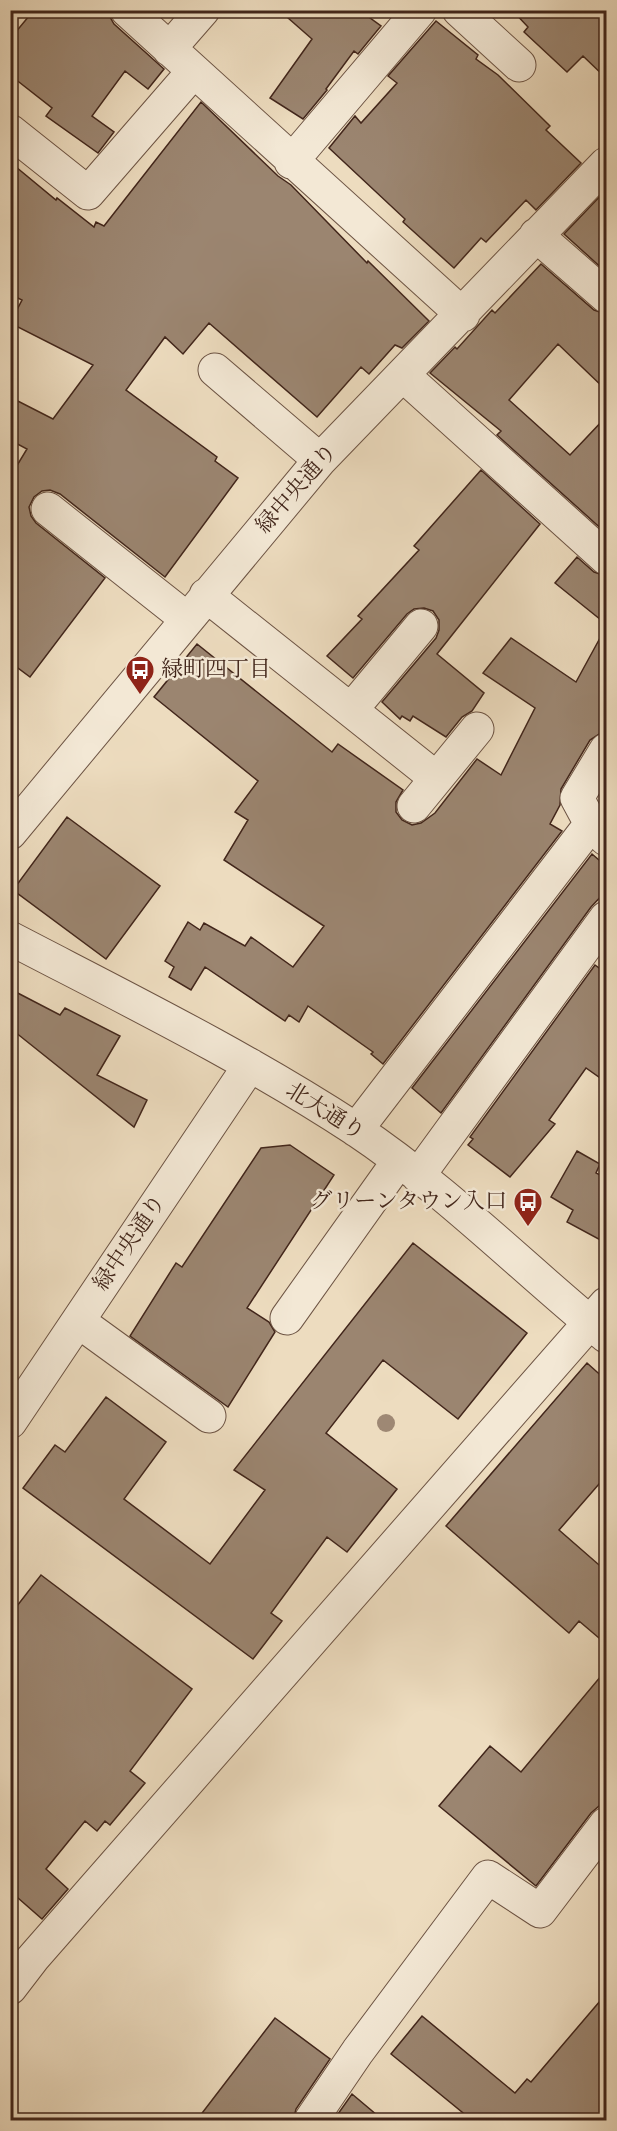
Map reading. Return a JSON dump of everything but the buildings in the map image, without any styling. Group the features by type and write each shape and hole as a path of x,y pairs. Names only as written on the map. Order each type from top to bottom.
{"street":[{"path":"127,10 291,162 463,315"},
{"path":"169,49 202,10"},
{"path":"291,162 420,10"},
{"path":"459,10 519,65"},
{"path":"10,131 88,193 193,72"},
{"name":"緑中央通り","path":"10,833 320,460 463,315 536,235 606,164"},
{"path":"536,235 606,296"},
{"path":"215,370 320,460"},
{"path":"404,376 606,558"},
{"path":"48,509 351,710 436,778"},
{"path":"351,710 421,626"},
{"path":"414,806 477,729"},
{"path":"356,1130 599,831 577,798 606,750"},
{"path":"287,1318 606,918"},
{"name":"北大通り","path":"10,938 250,1065 356,1130 601,1321"},
{"name":"緑中央通り","path":"10,1422 250,1065"},
{"path":"78,1321 209,1416"},
{"path":"10,1988 22,1949 601,1321"},
{"path":"311,2121 358,2050 488,1877 540,1911 606,1824"}],"place":[{"name":"緑町四丁目","path":"140,696"},
{"name":"グリーンタウン入口","path":"528,1228"}]}
